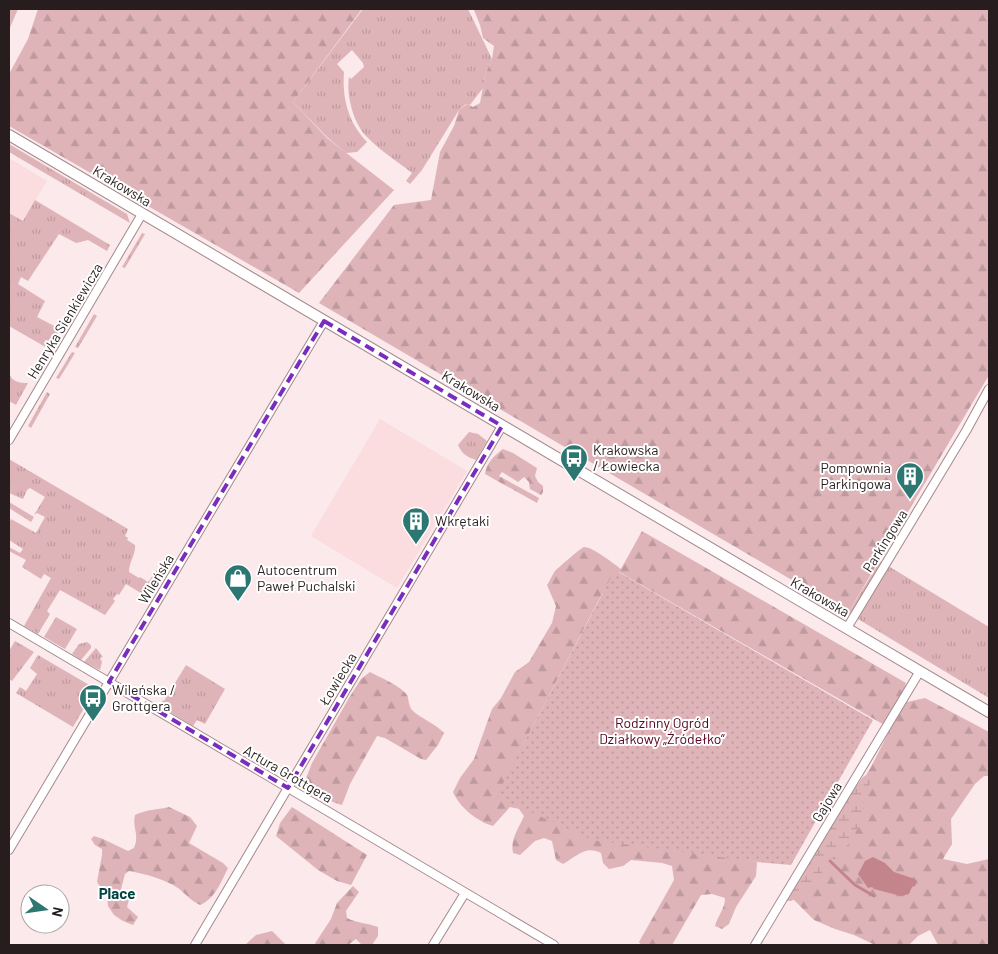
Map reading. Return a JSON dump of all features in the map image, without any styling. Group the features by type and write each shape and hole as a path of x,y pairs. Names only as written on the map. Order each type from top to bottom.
{"street":[{"name":"Krakowska","path":"9,135 989,712"},
{"name":"Henryka Sienkiewicza","path":"9,440 142,214"},
{"name":"Wileńska","path":"9,850 324,321"},
{"name":"Parkingowa","path":"847,628 966,432 989,389"},
{"name":"Łowiecka","path":"195,945 502,426"},
{"name":"Artura Grottgera","path":"9,623 554,945"},
{"name":"Gajowa","path":"755,945 920,671"},
{"path":"433,945 464,893"}],"highlighted area":[{"path":"324,321 502,426 288,788 109,682"}],"shaded area":[{"path":"9,158 47,181 23,221 9,213"},
{"path":"380,419 467,471 397,588 311,536"},
{"path":"873,857 885,863 894,872 917,881 909,894 901,896 872,887 868,888 858,874 865,861"}],"green space":[{"path":"9,9 18,9 9,30"},
{"path":"38,9 362,9 293,102 327,138 394,190 299,293 9,126 9,74 28,39"},
{"path":"363,9 468,9 492,59 485,75 483,88 470,105 466,104 459,110 422,170 410,184 406,181 412,173 371,141 357,123 348,84 349,77 351,79 364,67 352,50 337,64 344,72 345,100 351,118 367,142 357,152 346,153 327,137 293,102"},
{"path":"468,9 989,9 989,375 848,613 319,303 394,205 431,200 440,152 454,126 459,110 467,104 473,107 480,103 485,75 492,59 494,46 483,38 474,10"},
{"path":"9,144 127,214 130,223 9,152"},
{"path":"35,200 110,245 107,251 88,240 76,243 59,234 28,281 21,277 18,284 45,301 37,317 60,329 49,349 9,326 9,213 23,221"},
{"path":"142,233 145,234 125,268 122,267"},
{"path":"94,314 97,316 78,348 75,347"},
{"path":"72,352 75,353 59,379 56,378"},
{"path":"9,372 14,380 28,383 16,405 9,401"},
{"path":"47,392 50,394 31,428 28,426"},
{"path":"469,432 478,434 487,441 476,460 465,455 458,445"},
{"path":"503,449 537,468 535,476 543,486 541,495 530,489 529,482 524,477 518,482 502,472 499,476 539,498 537,503 485,474 491,460"},
{"path":"9,459 128,529 125,536 128,538 127,540 135,545 129,572 148,582 157,570 163,573 151,593 146,590 144,595 126,584 119,595 117,594 113,599 115,601 105,615 60,590 47,611 50,614 38,634 24,626 51,578 44,574 41,579 22,567 26,560 9,551 9,547 20,553 23,549 9,540 9,524 11,519 36,533 45,517 37,513 34,515 45,497 30,488 23,499 9,493"},
{"path":"9,502 34,517 31,522 9,508"},
{"path":"642,531 906,683 905,685 909,688 886,726 619,572 602,594 523,745 524,751 734,858 757,862 756,876 736,907 729,924 722,929 715,926 725,898 712,894 701,895 672,945 641,945 639,942 674,880 672,866 662,863 631,860 623,866 609,869 603,863 601,853 591,850 582,852 563,864 556,860 552,841 544,838 535,841 520,855 513,853 514,838 524,816 519,809 510,807 493,826 481,821 470,813 453,792 460,778 474,759 492,709 501,698 515,672 529,662 552,623 556,606 547,585 555,571 584,547 598,553 621,569"},
{"path":"880,561 989,627 989,698 848,613"},
{"name":"Rodzinny Ogród Działkowy „Źródełko”","path":"615,570 873,720 791,865 592,840 496,796"},
{"path":"56,617 77,629 65,649 44,637"},
{"path":"15,641 34,652 12,681 9,679 9,651"},
{"path":"87,642 91,645 91,648 81,660 72,654 79,644"},
{"path":"96,648 103,657 100,658 102,662 100,670 84,662"},
{"path":"38,655 91,686 93,693 73,727 16,693 20,687 26,691 37,674 30,668"},
{"path":"186,665 225,689 205,724 197,720 193,726 160,706"},
{"path":"370,672 404,692 407,695 412,710 444,733 438,745 426,760 385,738 377,736 350,784 342,805 321,796 305,781 312,763 349,698 361,679"},
{"path":"925,698 989,732 989,776 984,776 975,784 951,819 952,844 943,859 967,864 989,859 988,945 938,945 930,930 918,936 909,945 875,945 814,920 791,897 871,767 898,714 907,702"},
{"path":"873,771 873,776 865,796 860,822 853,839 842,851 827,862 814,890 791,901 786,901 811,856 851,793 863,777"},
{"path":"169,807 190,817 197,826 189,843 223,863 228,868 214,894 200,905 167,882 129,871 125,874 120,893 129,900 127,907 138,917 133,925 114,915 108,906 107,897 97,882 102,849 95,845 91,839 94,836 128,851 134,848 136,843 135,815"},
{"path":"292,807 367,855 351,885 337,881 318,870 276,836 280,823"},
{"path":"353,886 359,892 346,911 347,918 378,927 378,936 372,945 362,945 356,939 348,945 314,945 331,919 337,903"},
{"path":"272,931 286,945 245,945 256,935"}],"waterway":[{"path":"830,861 855,885 874,896"}],"place":[{"name":"Krakowska / Łowiecka","path":"574,482"},
{"name":"Pompownia Parkingowa","path":"910,500"},
{"name":"Wkrętaki","path":"416,545"},
{"name":"Autocentrum Paweł Puchalski","path":"238,602"},
{"name":"Wileńska / Grottgera","path":"93,722"}],"district":[{"name":"Place","path":"117,894"}]}
